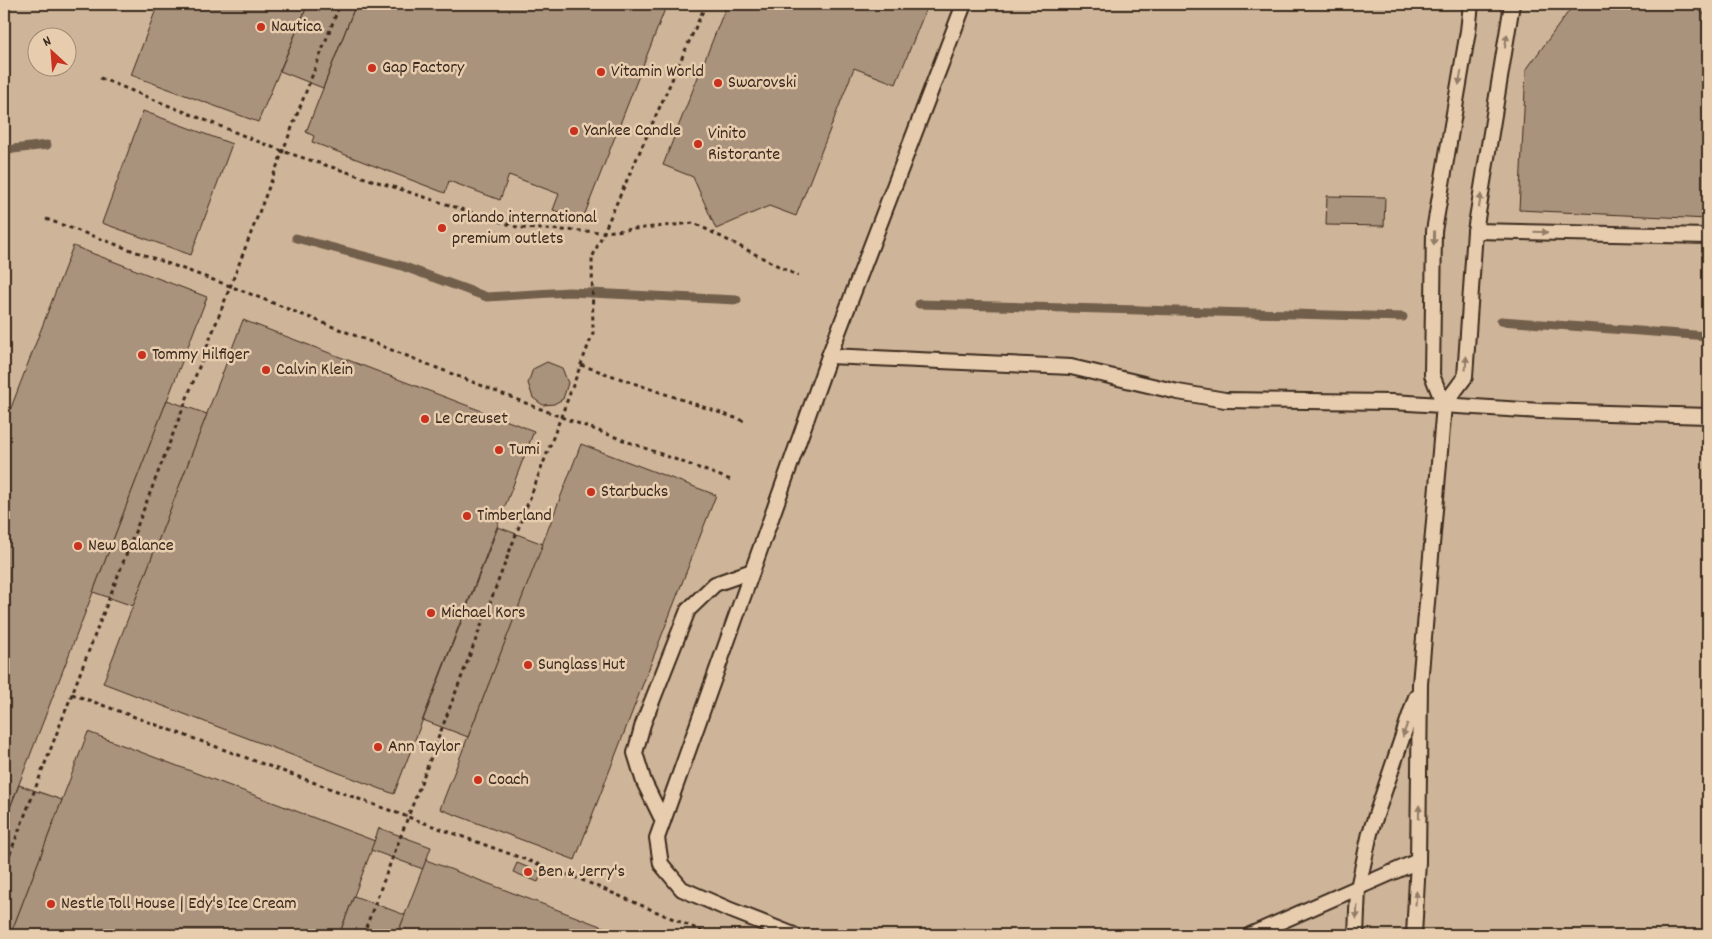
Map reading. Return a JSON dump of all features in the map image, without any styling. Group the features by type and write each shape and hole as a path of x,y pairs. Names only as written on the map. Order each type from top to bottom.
{"lane":[{"path":"794,935 728,910 682,889 661,864 657,838 829,356 964,4"},
{"path":"1414,935 1418,861 1420,684 1444,405 1432,375 1434,231 1471,4"},
{"path":"1444,405 1465,377 1475,231 1512,4"},
{"path":"1475,231 1708,236"},
{"path":"829,356 1071,367 1178,392 1225,400 1392,402 1541,411 1708,416"},
{"path":"663,820 644,782 635,753 643,724 688,610 715,584 752,572"},
{"path":"1356,935 1358,888 1370,833 1420,684"},
{"path":"1250,935 1418,861"}],"path":[{"path":"4,869 340,4"},
{"path":"363,935 593,333 592,258 706,4"},
{"path":"100,78 282,151 520,228 604,232 694,223 798,276"},
{"path":"46,219 230,286 561,417 730,480"},
{"path":"581,365 744,421"},
{"path":"72,694 582,880 710,935"}],"shaded area":[{"name":"orlando international premium outlets","path":"4,4 1708,4 1708,935 4,935"}],"building":[{"path":"158,4 308,4 258,122 131,75"},
{"path":"308,4 356,4 323,88 280,71"},
{"path":"356,4 667,4 582,221 553,210 559,194 509,175 500,200 449,181 445,193 312,142 314,136 306,132"},
{"path":"727,4 928,4 896,84 854,68 796,216 769,206 716,229 693,177 663,165"},
{"path":"1574,4 1690,4 1708,17 1708,219 1519,210 1526,70"},
{"path":"143,111 232,144 191,255 102,223"},
{"path":"1327,196 1385,197 1384,226 1326,225"},
{"path":"73,246 207,297 4,823 4,426"},
{"path":"243,320 534,431 394,794 103,683"},
{"path":"547,362 562,368 568,383 563,399 554,404 543,405 533,398 528,383 533,369"},
{"path":"167,400 207,414 133,606 93,592"},
{"path":"581,444 716,495 575,860 440,809"},
{"path":"498,527 543,544 468,737 423,720"},
{"path":"88,732 375,841 339,935 10,935"},
{"path":"19,785 62,800 11,933 4,930 4,823"},
{"path":"379,828 431,847 423,869 371,850"},
{"path":"426,860 624,935 397,935"},
{"name":"Ben & Jerry's","path":"517,863 542,873 538,882 513,872"},
{"path":"354,896 405,915 397,935 339,935"}],"waterway":[{"path":"4,152 13,149 47,145"},
{"path":"296,238 402,266 487,297 569,292 737,300"},
{"path":"919,304 1403,317"},
{"path":"1501,321 1708,336"}],"place":[{"name":"Nautica","path":"261,27"},
{"name":"Gap Factory","path":"372,68"},
{"name":"Vitamin World","path":"601,72"},
{"name":"Swarovski","path":"718,83"},
{"name":"Yankee Candle","path":"574,131"},
{"name":"Vinito Ristorante","path":"698,144"},
{"name":"orlando international premium outlets","path":"442,228"},
{"name":"Tommy Hilfiger","path":"142,355"},
{"name":"Calvin Klein","path":"266,370"},
{"name":"Le Creuset","path":"425,419"},
{"name":"Tumi","path":"499,450"},
{"name":"Starbucks","path":"591,492"},
{"name":"Timberland","path":"467,516"},
{"name":"New Balance","path":"78,546"},
{"name":"Michael Kors","path":"431,613"},
{"name":"Sunglass Hut","path":"528,665"},
{"name":"Ann Taylor","path":"378,747"},
{"name":"Coach","path":"478,780"},
{"name":"Ben & Jerry's","path":"528,872"},
{"name":"Nestle Toll House | Edy's Ice Cream","path":"51,904"}]}
